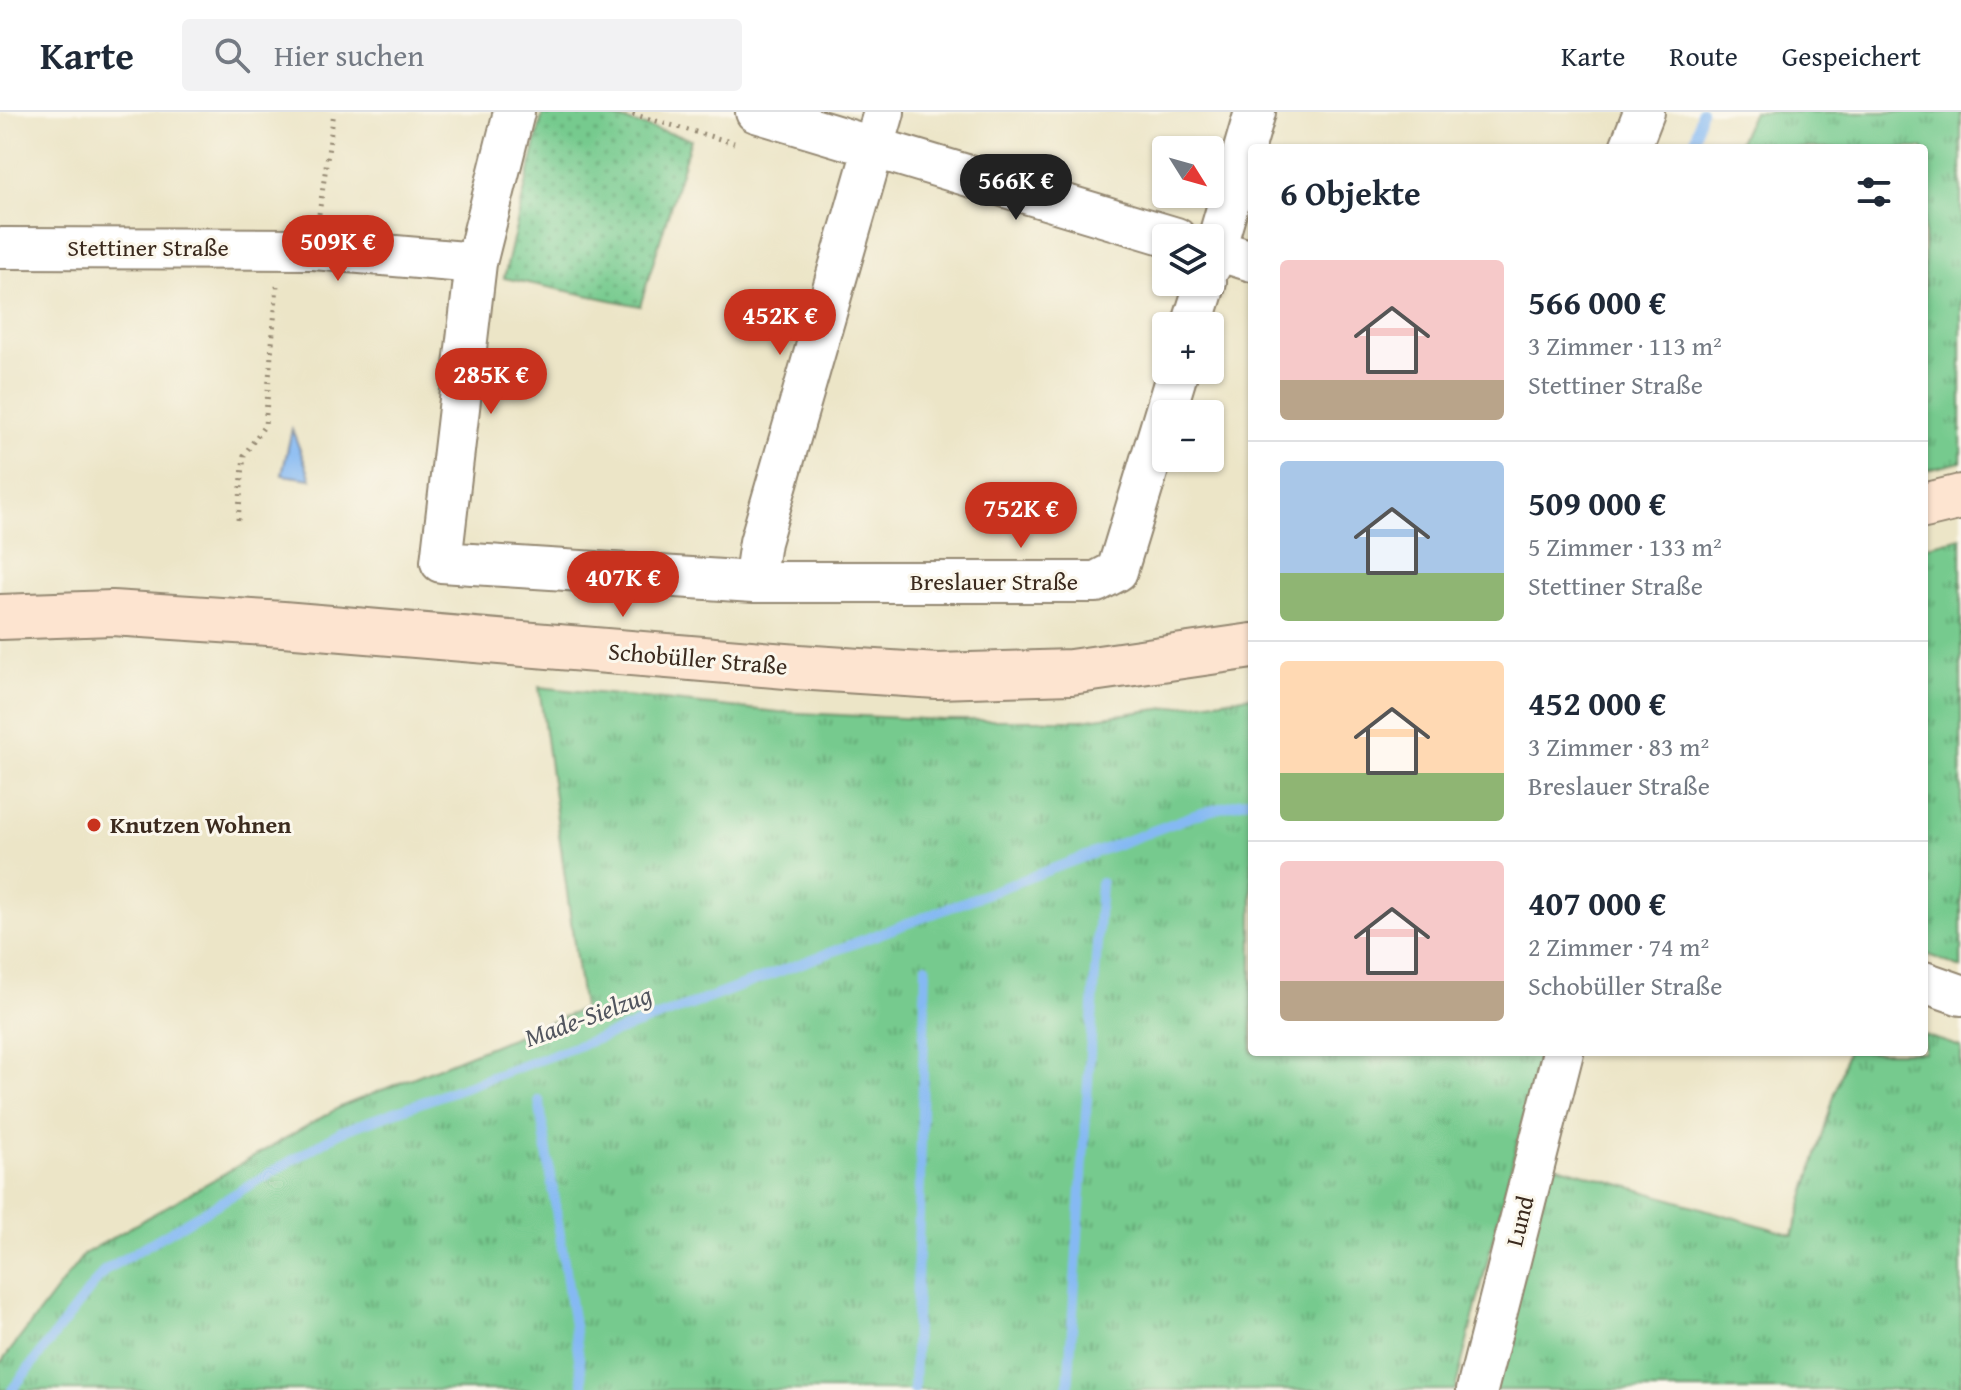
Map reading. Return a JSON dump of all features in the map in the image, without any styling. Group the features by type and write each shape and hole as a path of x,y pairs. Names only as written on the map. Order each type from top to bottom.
{"main road":[{"path":"1928,505 1961,497"},
{"name":"Schobüller Straße","path":"0,617 112,613 937,676 1071,672 1248,647"}],"street":[{"path":"476,263 514,112"},
{"path":"756,112 879,129 1152,229"},
{"path":"1224,237 1255,112"},
{"path":"1632,144 1644,112"},
{"path":"754,582 760,542 879,129"},
{"name":"Stettiner Straße","path":"0,248 297,249 476,263"},
{"name":"Breslauer Straße","path":"476,263 441,562 754,582 1096,582 1117,571 1174,384"},
{"path":"1928,983 1961,995"},
{"name":"Lund","path":"1477,1390 1562,1056"}],"path":[{"path":"238,520 244,455 265,425 297,249 334,112"}],"green space":[{"path":"543,112 594,112 691,139 640,306 504,278"},
{"path":"1753,112 1961,112 1961,462 1928,470 1928,144 1738,144"},
{"path":"1961,538 1961,968 1928,955 1928,546"},
{"path":"539,687 779,712 943,720 1082,720 1248,697 1248,1056 1539,1056 1455,1390 0,1390 0,1364 84,1254 340,1107 583,1009"},
{"path":"1928,1036 1961,1047 1961,1390 1494,1390 1551,1164 1793,1235 1846,1056 1928,1056"}],"water":[{"path":"292,429 311,479 282,475"}],"waterway":[{"path":"1694,144 1701,112"},
{"name":"Made-Sielzug","path":"12,1390 105,1270 342,1131 688,1006 1195,815 1248,800"},
{"path":"1068,1390 1101,883"},
{"path":"914,1390 926,967"},
{"path":"539,1100 584,1390"}],"place":[{"name":"Knutzen Wohnen","path":"94,825"}]}
